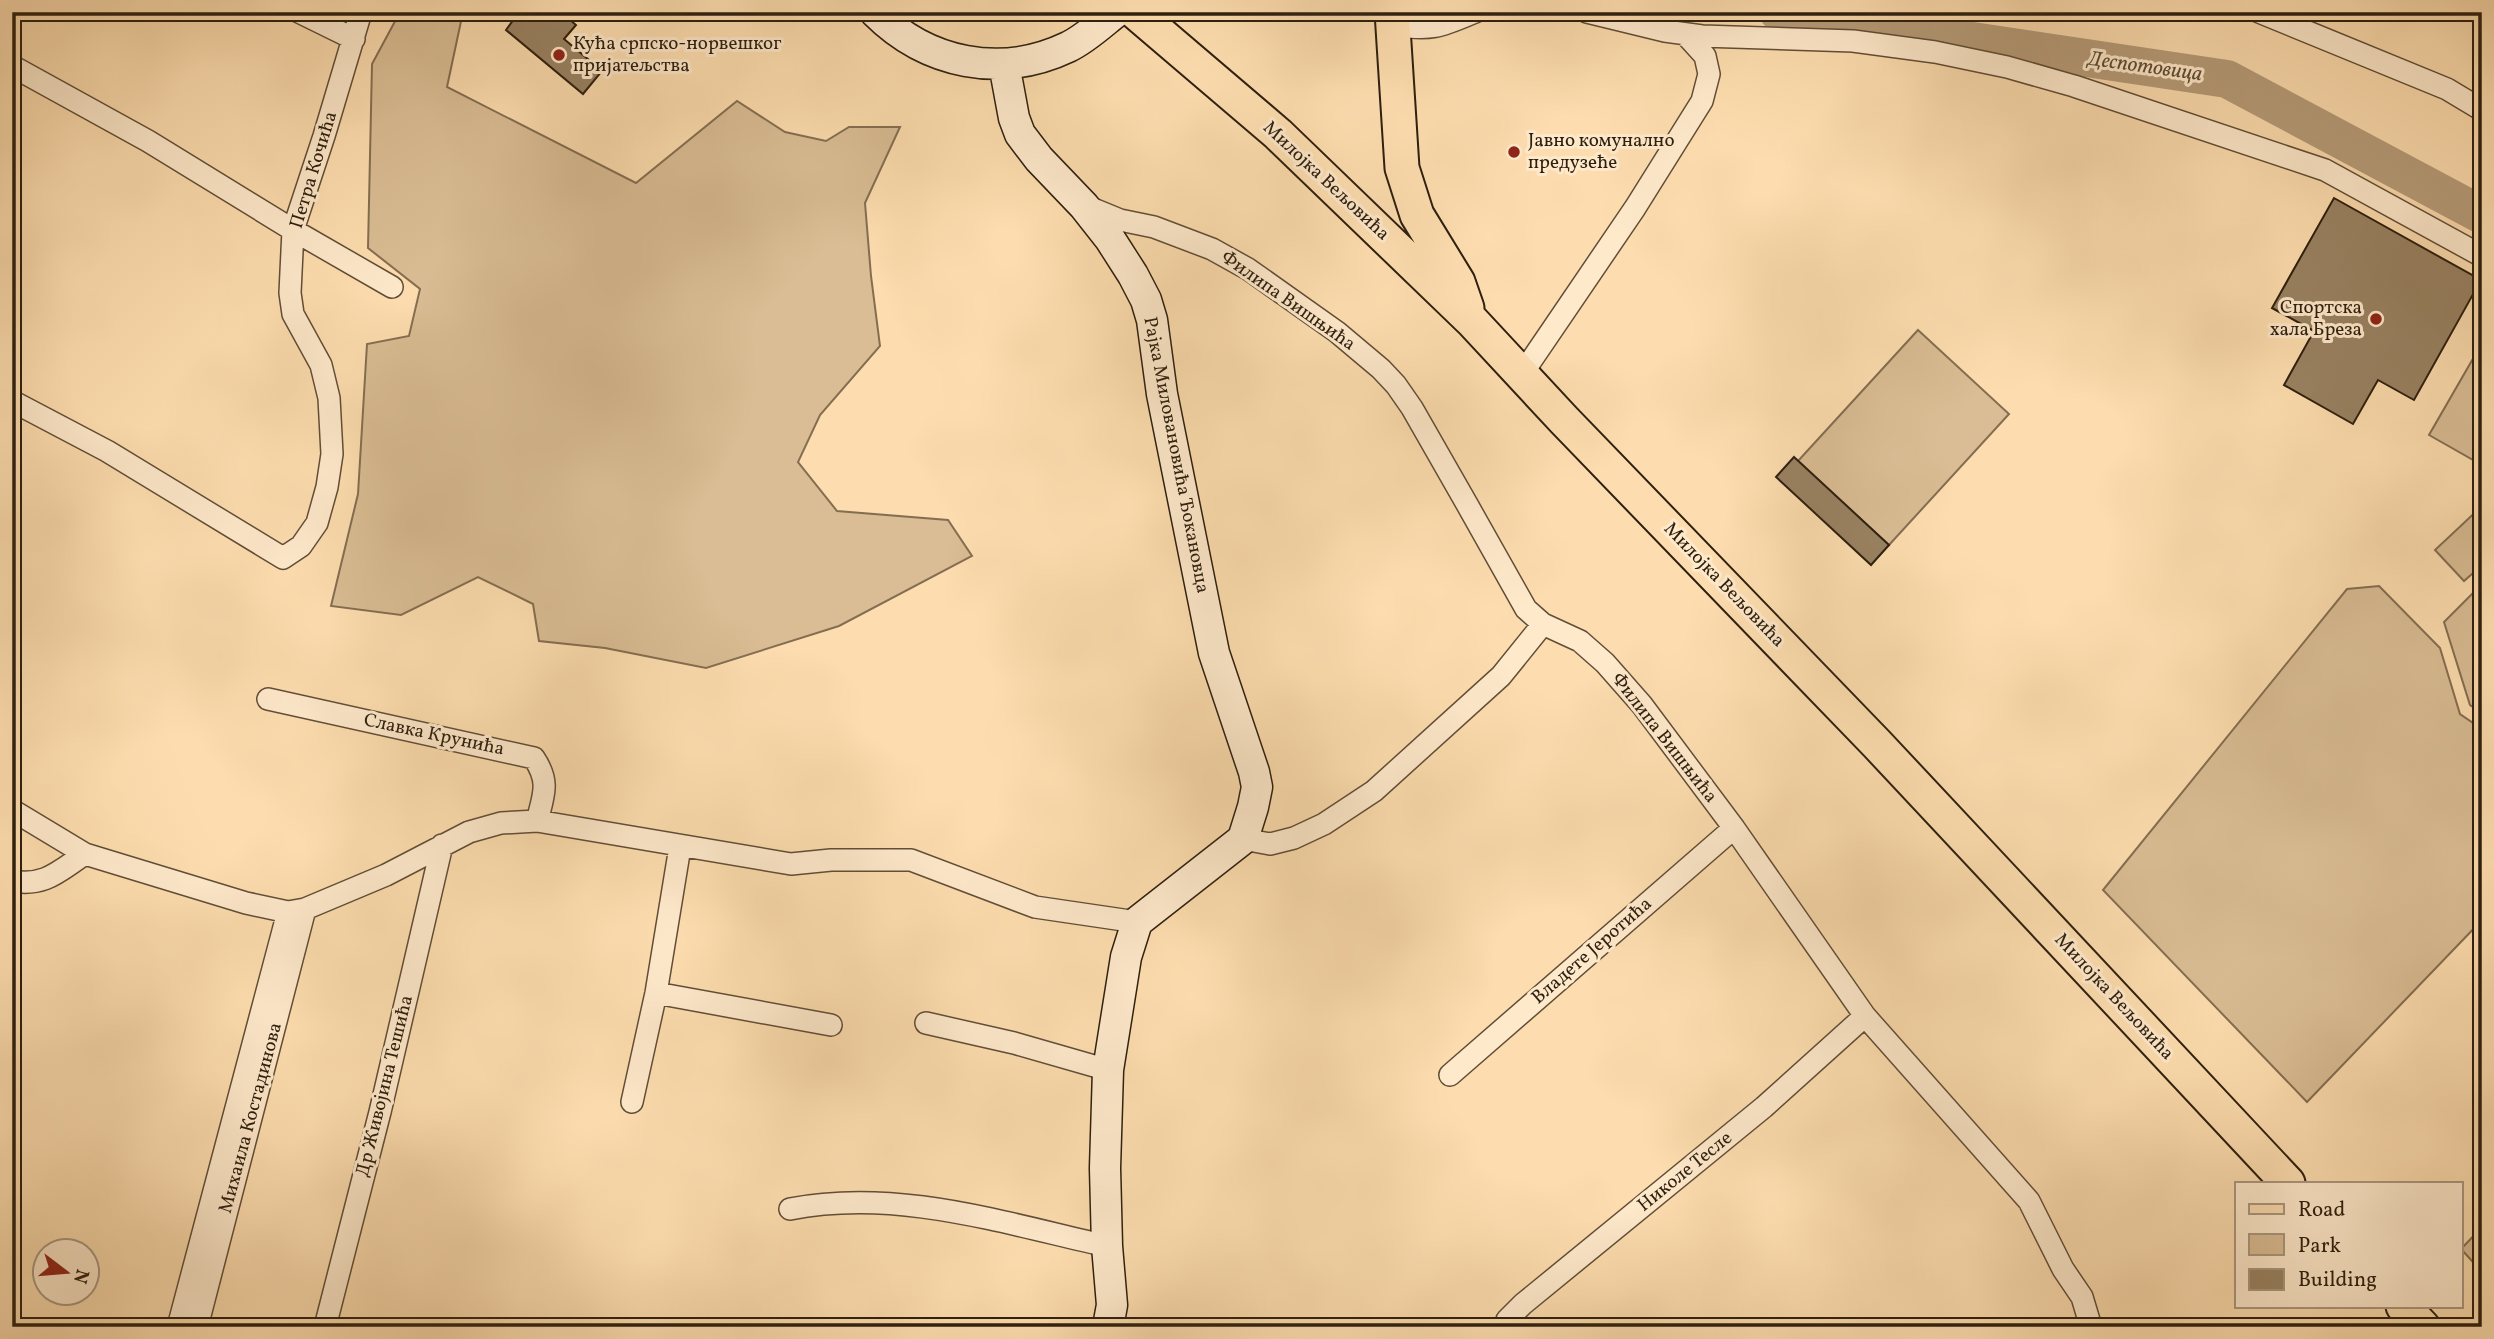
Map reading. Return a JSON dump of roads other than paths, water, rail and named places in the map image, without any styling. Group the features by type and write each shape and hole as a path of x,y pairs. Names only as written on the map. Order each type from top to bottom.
{"main road":[{"name":"Милојка Вељовића","path":"1135,12 1286,142 1472,320 1877,744 2287,1182"},
{"path":"1386,17 1399,146 1409,192 1417,215 1458,282 1472,320"},
{"path":"2405,1308 2423,1327"}],"street":[{"path":"299,12 354,39"},
{"name":"Петра Кочића","path":"12,401 107,451 283,558 301,546 317,523 327,487 332,454 329,398 321,365 293,314 290,293 293,230 361,12"},
{"path":"875,12 900,34 935,53 966,62 1004,64 1036,59 1071,46 1116,12"},
{"path":"1386,17 1416,29 1439,27 1475,12"},
{"path":"1587,12 1629,24 1685,34 1853,41 1935,52 2007,67 2074,86 2325,170 2482,257"},
{"path":"2259,12 2447,89 2482,110"},
{"path":"1522,374 1635,208 1702,101 1709,74 1705,56 1685,34"},
{"name":"Рајка Миловановића Ђокановца","path":"1004,64 1014,118 1020,134 1039,159 1084,206 1133,275 1146,300 1152,320 1162,394 1214,653 1257,787 1242,839"},
{"path":"12,66 148,141 391,287"},
{"name":"Филипа Вишњића","path":"1084,206 1212,248 1248,269 1318,319 1381,369 1412,408 1525,610 1543,624 1580,641 1605,663 1642,705 1734,828 1865,1016 2029,1201 2063,1269 2082,1297 2091,1327"},
{"path":"1108,1327 1112,1305 1105,1168 1108,1070 1126,957 1137,922 1242,839 1270,845 1294,838 1324,824 1374,791 1501,676 1543,624"},
{"name":"Славка Крунића","path":"268,699 534,758 543,771 546,785 537,821"},
{"path":"12,810 85,855 246,903 297,910 386,875 469,832 501,823 537,821 792,864 831,860 911,860 1035,907 1137,922"},
{"name":"Владете Јеротића","path":"1450,1075 1734,828"},
{"name":"Др Живојина Тешића","path":"325,1327 380,1112 442,845"},
{"path":"632,1102 656,993 680,847"},
{"path":"12,881 29,884 46,879 85,855"},
{"name":"Михаила Костадинова","path":"177,1327 297,910"},
{"name":"Михаила Костадинова","path":"197,1327 297,910"},
{"path":"656,993 831,1025"},
{"name":"Николе Тесле","path":"1506,1327 1507,1320 1523,1304 1764,1107 1865,1016"},
{"path":"926,1023 1014,1043 1108,1070"},
{"path":"790,1209 822,1202 869,1201 920,1205 1107,1246"}],"waterway":[{"name":"Деспотовица","path":"1778,12 2227,79 2482,215"}],"place":[{"name":"Кућа српско-норвешког пријатељства","path":"559,55"},
{"name":"Јавно комунално предузеће","path":"1514,152"},
{"name":"Спортска хала Бреза","path":"2376,319"}]}
